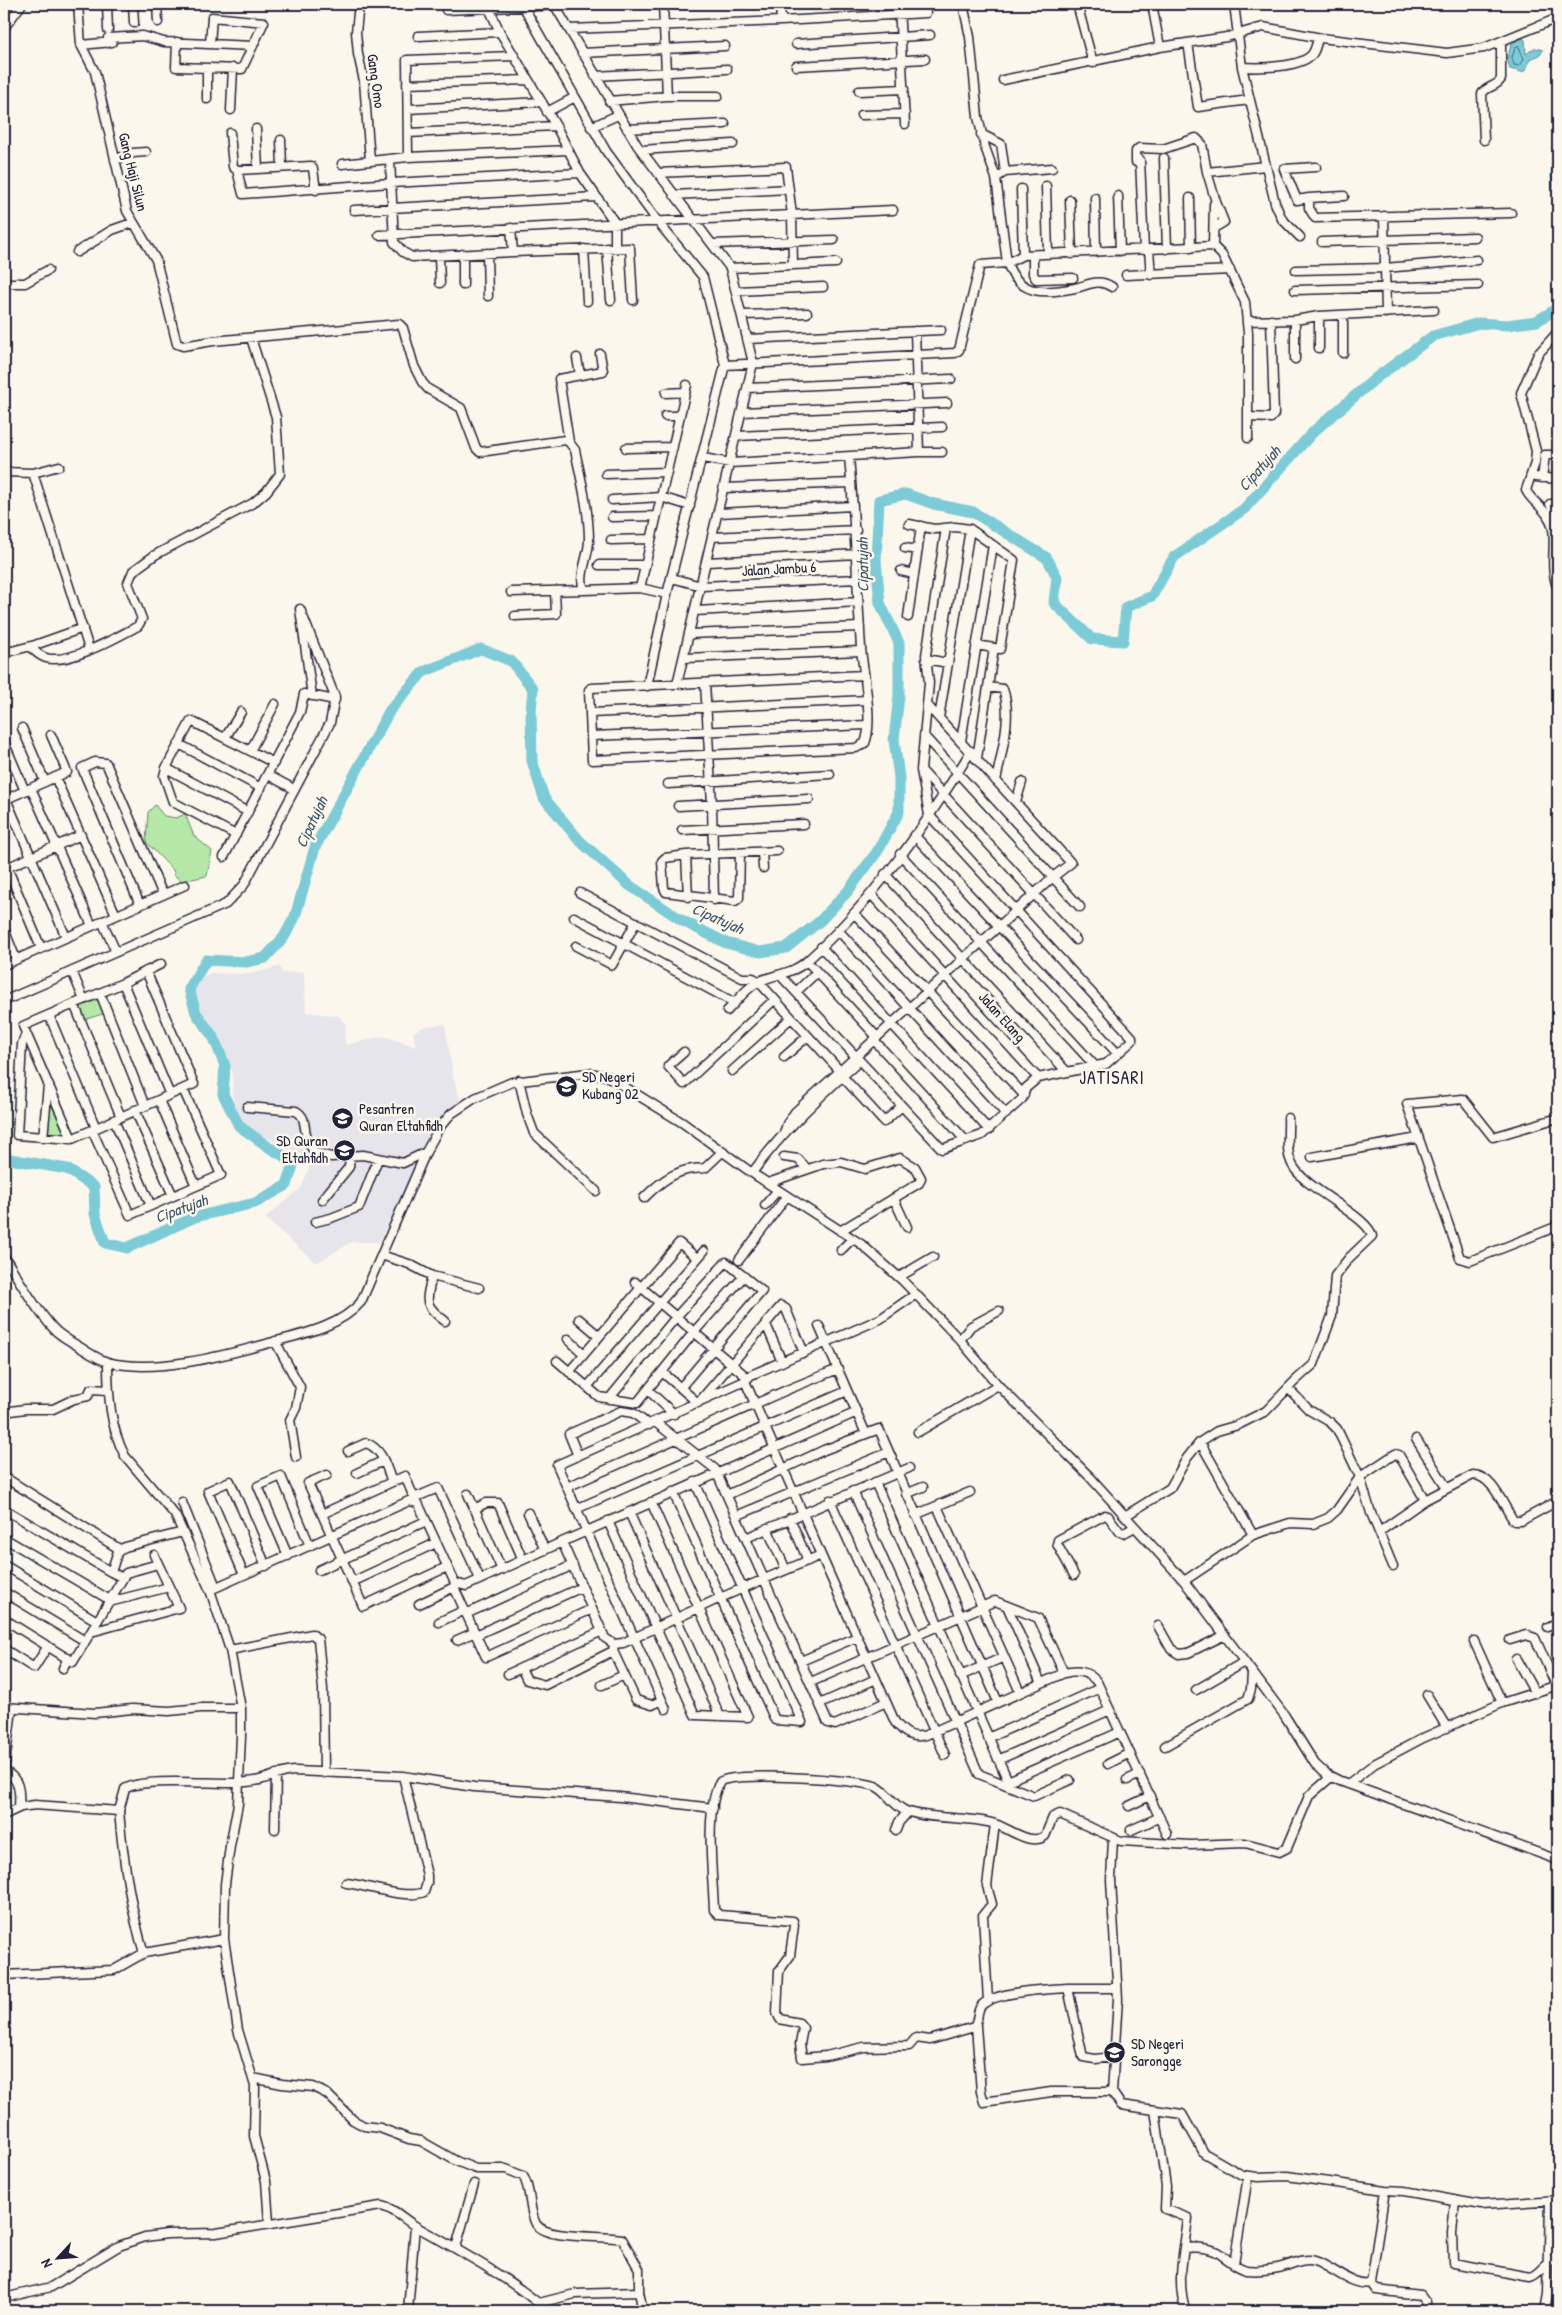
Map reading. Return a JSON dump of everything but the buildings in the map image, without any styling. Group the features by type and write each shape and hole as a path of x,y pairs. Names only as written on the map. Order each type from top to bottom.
{"street":[{"path":"4,28 22,4"},
{"name":"Gang Haji Silun","path":"78,4 81,46 95,72 127,211 132,223 156,260 175,342 183,346 251,338"},
{"path":"107,4 108,30"},
{"path":"133,4 134,23"},
{"path":"157,4 158,22"},
{"name":"Gang Omo","path":"359,4 356,32 358,54 364,81 370,161"},
{"path":"446,10 487,6 585,4"},
{"path":"663,4 667,96"},
{"path":"780,4 781,20"},
{"path":"899,4 906,124"},
{"path":"963,4 970,37 981,134 996,178 1007,263 1016,282 1035,291 1077,288 1092,282 1112,287"},
{"path":"1077,4 1093,63"},
{"path":"1152,4 1160,47"},
{"path":"1234,4 1236,35 1242,68 1266,166 1280,215 1300,237"},
{"path":"523,5 591,128 658,222 703,276 725,365 703,458 667,594 647,686"},
{"path":"554,5 609,101 641,150 730,268 753,364 685,658 677,684"},
{"path":"487,6 500,32 556,126 580,173 615,223 611,248 611,300"},
{"path":"568,29 926,13"},
{"path":"177,42 176,67 242,69 264,22 212,17 210,44"},
{"path":"1003,80 1093,63 1160,47 1236,35 1268,26 1318,38 1447,53 1477,50 1558,18"},
{"path":"418,36 500,32"},
{"path":"796,44 930,35"},
{"path":"81,46 143,36 177,42 253,46"},
{"path":"1242,68 1281,66 1307,58 1313,53 1318,38"},
{"path":"1188,42 1198,107 1249,100"},
{"path":"1484,140 1482,94 1502,80 1500,42"},
{"path":"582,53 725,46"},
{"path":"408,158 407,60 514,56"},
{"path":"796,66 925,60"},
{"path":"206,99 207,68"},
{"path":"231,110 233,68"},
{"path":"595,76 727,69"},
{"path":"408,84 528,80"},
{"path":"859,91 904,89"},
{"path":"609,101 667,96 718,96"},
{"path":"547,112 575,97"},
{"path":"408,109 542,102"},
{"path":"591,128 618,114"},
{"path":"861,115 905,114"},
{"path":"627,129 725,124"},
{"path":"408,133 556,126"},
{"path":"256,129 258,169"},
{"path":"230,133 234,167 238,170 243,194 391,183 580,173"},
{"path":"981,134 1001,144 1005,172"},
{"path":"1151,275 1147,250 1140,162 1136,162 1136,151 1139,148 1163,149 1196,138 1202,144 1207,172 1216,202 1214,204 1213,246"},
{"path":"281,140 282,167"},
{"path":"641,150 733,144"},
{"path":"342,164 390,159 568,150"},
{"path":"115,160 146,152"},
{"path":"1164,158 1167,249"},
{"path":"390,159 394,244 408,256 628,247 631,251 633,300"},
{"path":"238,170 312,166 316,190"},
{"path":"1207,172 1266,166"},
{"path":"658,173 786,167 792,215 793,265"},
{"path":"1316,167 1284,169 1297,200 1344,196"},
{"path":"996,178 1005,172 1052,168"},
{"path":"1046,186 1048,254"},
{"path":"674,195 788,189"},
{"path":"1021,190 1023,255"},
{"path":"1118,196 1120,251"},
{"path":"354,210 596,197"},
{"path":"1095,198 1096,252"},
{"path":"1190,198 1191,248"},
{"path":"1309,198 1309,208 1316,218 1511,213"},
{"path":"1070,200 1072,254"},
{"path":"379,236 893,210"},
{"path":"1384,216 1387,288 1386,313"},
{"path":"77,252 112,230 132,223"},
{"path":"511,228 514,252"},
{"path":"1322,242 1475,237"},
{"path":"712,244 834,240"},
{"path":"725,365 953,354 958,352 972,303 979,266 1007,263 1023,255 1213,246 1220,251 1243,296 1247,321 1248,438"},
{"path":"584,249 587,301"},
{"path":"487,253 488,296"},
{"path":"463,254 463,285"},
{"path":"1033,255 1033,274 1036,279 1073,278"},
{"path":"439,256 440,283"},
{"path":"1296,270 1386,268 1477,260"},
{"path":"730,268 836,263"},
{"path":"4,282 25,283 48,270"},
{"path":"1126,275 1230,270"},
{"path":"1295,290 1478,285"},
{"path":"736,292 823,288"},
{"path":"1247,321 1295,320 1319,316 1434,310"},
{"path":"742,315 806,313"},
{"path":"1319,316 1319,348"},
{"path":"1343,316 1343,353"},
{"path":"1249,417 1271,418 1274,414 1271,320"},
{"path":"1295,320 1295,359"},
{"path":"30,647 38,655 52,660 65,658 89,649 141,624 142,619 128,583 134,571 155,555 253,503 266,492 280,474 276,417 251,338 399,324 403,328 414,366 422,382 428,389 461,408 476,448 480,452 565,440 569,442"},
{"path":"747,339 941,330"},
{"path":"916,331 919,452"},
{"path":"1558,332 1538,354 1521,393 1536,451 1535,463 1526,490 1544,510 1552,526 1555,580 1558,588"},
{"path":"584,590 583,577 589,548 588,524 575,450 569,442 560,379 603,371 600,354"},
{"path":"577,358 580,375"},
{"path":"748,388 951,379"},
{"path":"640,588 686,389 666,393"},
{"path":"743,412 947,403"},
{"path":"665,416 680,416"},
{"path":"737,436 942,427"},
{"path":"626,448 673,447"},
{"path":"703,458 730,463 942,452"},
{"path":"1558,456 1545,455 1538,478 1558,479"},
{"path":"849,458 856,530 861,651 864,675 867,700 866,741 856,748 593,761 590,688 864,675"},
{"path":"4,472 33,473 59,466"},
{"path":"606,474 667,472"},
{"path":"33,473 89,649"},
{"path":"725,488 852,483"},
{"path":"612,500 661,497 690,506"},
{"path":"1558,504 1550,505 1558,521"},
{"path":"718,513 853,506"},
{"path":"612,517 656,516"},
{"path":"909,524 934,529 955,527 970,530 1014,560 1000,649 976,645"},
{"path":"908,617 922,526"},
{"path":"780,975 942,1149 966,1141 989,1130 1022,1099 1026,1088 1038,1078 1106,1064 1132,1042 1132,1037 929,815 921,770 929,683 926,659 946,528"},
{"path":"712,537 856,530"},
{"path":"939,718 970,530"},
{"path":"610,540 651,539"},
{"path":"961,740 992,545"},
{"path":"905,548 918,550"},
{"path":"707,562 857,554"},
{"path":"599,565 645,565"},
{"path":"901,572 914,574"},
{"name":"Jalan Jambu 6","path":"672,578 701,586 858,579"},
{"path":"511,592 640,588 667,594"},
{"path":"515,616 556,614 555,591"},
{"path":"695,611 859,602"},
{"path":"4,1001 226,904 235,896 244,885 330,723 335,700 300,609 312,696"},
{"path":"690,634 860,627"},
{"path":"4,653 30,647 82,628"},
{"path":"977,758 994,648"},
{"path":"685,658 861,651"},
{"path":"310,677 318,655"},
{"path":"926,659 948,663"},
{"path":"705,683 712,804 714,900"},
{"path":"988,687 1003,689 1006,698 1007,712 996,782"},
{"path":"224,857 300,712 304,694 335,700"},
{"path":"591,713 707,706 867,700"},
{"path":"250,751 275,704"},
{"path":"752,1173 784,1133 841,1074 1071,863 996,782 961,740 927,705"},
{"path":"225,738 241,712"},
{"path":"236,835 173,802 164,776 166,768 191,720 274,763"},
{"path":"592,736 708,733 867,725"},
{"path":"22,728 45,782"},
{"path":"51,735 67,772 5,800 66,937"},
{"path":"924,736 1080,908"},
{"path":"4,742 56,846 92,926"},
{"path":"179,744 261,788"},
{"path":"726,1011 758,981 780,975 807,962 854,913 871,894 944,795 970,751"},
{"path":"140,905 82,768 95,762 106,762 163,895"},
{"path":"166,768 248,812"},
{"path":"921,770 1076,940"},
{"path":"668,784 830,774"},
{"path":"268,775 294,789"},
{"path":"55,777 116,915"},
{"path":"1016,802 1022,782"},
{"path":"678,806 809,799"},
{"path":"682,830 804,824"},
{"path":"41,948 5,865 31,857 81,835"},
{"path":"914,835 1118,1054"},
{"path":"740,853 738,900 714,900 668,894 665,890 662,863 665,858 686,855 777,851"},
{"path":"762,852 763,868"},
{"path":"900,854 1095,1066"},
{"path":"686,855 688,896"},
{"path":"885,874 1067,1072"},
{"path":"4,964 185,885"},
{"path":"580,893 742,978 753,978 758,981 884,1122 902,1106"},
{"name":"Jalan Elang","path":"871,894 1038,1078"},
{"path":"854,913 1024,1095"},
{"path":"574,917 735,1004"},
{"path":"102,921 116,952"},
{"path":"576,946 612,966 636,922"},
{"path":"4,929 16,959"},
{"path":"838,930 1006,1114"},
{"path":"821,947 989,1130"},
{"path":"807,962 966,1141"},
{"path":"24,1030 49,1015 123,983 161,964"},
{"path":"72,971 84,1000"},
{"path":"24,1030 17,1134 43,1138 72,1139 194,1084 146,971"},
{"path":"796,992 817,972"},
{"path":"123,983 170,1095"},
{"path":"100,993 145,1106"},
{"path":"684,1052 668,1066 684,1084 774,1000"},
{"path":"74,1004 151,1206"},
{"path":"49,1015 130,1215 221,1175 183,1089"},
{"path":"732,1071 791,1018"},
{"path":"24,1030 72,1139"},
{"path":"784,1057 808,1036"},
{"path":"4,1256 21,1284 53,1328 68,1340 108,1362 146,1366 209,1359 311,1332 341,1318 356,1308 361,1302 426,1152 439,1128 462,1106 493,1088 519,1080 589,1073 607,1076 682,1123 752,1173 852,1239 880,1259 899,1277 960,1340 998,1385 1090,1477 1184,1581 1285,1716 1315,1764 1331,1778 1558,1860"},
{"path":"519,1080 527,1114 534,1133 596,1191"},
{"path":"43,1138 48,1083"},
{"path":"1558,1118 1493,1137 1463,1099 1407,1104 1460,1258 1464,1261 1478,1258 1554,1228 1558,1224"},
{"path":"159,1100 196,1186"},
{"path":"247,1107 301,1113 304,1118 306,1137 315,1153 331,1157 364,1156 403,1163 426,1152"},
{"path":"135,1110 173,1196"},
{"path":"1125,1516 1170,1488 1187,1458 1200,1442 1218,1431 1238,1425 1266,1411 1316,1361 1332,1316 1334,1280 1337,1272 1372,1236 1365,1224 1329,1199 1293,1168 1288,1152 1288,1118"},
{"path":"1312,1157 1418,1138"},
{"path":"644,1198 657,1185 672,1176 690,1169 705,1168 722,1152"},
{"path":"322,1200 349,1167 350,1156"},
{"path":"784,1157 798,1159 808,1169"},
{"path":"768,1183 808,1169 840,1162 865,1169 902,1158 917,1170 921,1180 894,1199 840,1231"},
{"path":"315,1222 359,1207 378,1159"},
{"path":"765,1205 778,1190"},
{"path":"739,1260 787,1196"},
{"path":"894,1199 907,1227"},
{"path":"841,1250 852,1239"},
{"path":"569,1372 638,1284 680,1243 697,1258"},
{"path":"587,1387 658,1302 704,1251"},
{"path":"381,1255 409,1264 432,1276 479,1288"},
{"path":"899,1277 933,1257"},
{"path":"609,1399 676,1317 726,1262 762,1292 712,1348 681,1387"},
{"path":"432,1276 427,1301 428,1307 445,1321"},
{"path":"557,1362 599,1397 637,1403 694,1332 744,1276"},
{"path":"638,1284 747,1380 754,1404 773,1448 895,1722 909,1734 918,1737 1041,1682 1074,1670 1084,1672 1092,1676 1100,1688 1167,1834"},
{"path":"666,1709 557,1465 652,1424 782,1362 880,1319 916,1294"},
{"path":"698,1403 781,1306 786,1309 804,1353"},
{"path":"960,1340 971,1326 999,1311"},
{"path":"580,1319 599,1336"},
{"path":"764,1326 768,1329 782,1362"},
{"path":"819,1326 866,1434"},
{"path":"568,1340 584,1354"},
{"path":"275,1341 300,1387 296,1408 290,1420 296,1457"},
{"path":"108,1362 108,1390 120,1446 125,1456 175,1515 213,1589"},
{"path":"567,1487 838,1369"},
{"path":"662,1372 698,1403"},
{"path":"918,1432 998,1385"},
{"path":"1288,1388 1308,1410 1334,1426 1360,1477 1393,1566"},
{"path":"4,1412 15,1410 53,1410 74,1399 88,1396 91,1389 108,1390"},
{"path":"648,1390 674,1414"},
{"path":"576,1509 847,1391"},
{"path":"578,1456 569,1434 620,1411 632,1413 677,1439 717,1472 828,1723 835,1725 886,1702"},
{"path":"419,1604 455,1585 466,1586 717,1472 857,1412"},
{"path":"727,1495 783,1469 879,1429 998,1702"},
{"path":"1416,1439 1447,1488"},
{"path":"1200,1442 1253,1535"},
{"path":"348,1451 366,1443 379,1450 392,1482"},
{"path":"736,1516 889,1452"},
{"path":"1184,1581 1253,1535 1290,1523 1313,1524 1323,1521 1337,1510 1360,1477 1391,1456 1398,1454 1425,1500"},
{"path":"357,1473 383,1461"},
{"path":"746,1538 830,1500 909,1468"},
{"path":"326,1475 308,1483 363,1606 447,1567"},
{"path":"288,1556 258,1486 280,1476 310,1546"},
{"path":"322,1514 405,1476 414,1500 418,1503 486,1657 592,1609"},
{"path":"1379,1532 1425,1500 1472,1476 1478,1476 1497,1493 1512,1519 1516,1522 1552,1504 1558,1506"},
{"path":"4,1477 119,1550 183,1532"},
{"path":"244,1575 208,1491 230,1481 266,1566"},
{"path":"4,1482 51,1508"},
{"path":"673,1492 775,1720 802,1722 695,1482"},
{"path":"875,1482 976,1712"},
{"path":"906,1494 923,1487"},
{"path":"213,1589 438,1488 480,1579"},
{"path":"853,1491 979,1774 1034,1796 1070,1780"},
{"path":"915,1515 970,1492"},
{"path":"468,1494 502,1570"},
{"path":"830,1500 945,1755"},
{"path":"182,1502 213,1589 230,1650 241,1708 238,1804 225,1884 224,1939 238,2030 253,2078 256,2097 254,2136 266,2181 269,2223"},
{"path":"608,1522 694,1715 748,1716 651,1502"},
{"path":"474,1509 486,1503 498,1503 523,1560"},
{"path":"937,1506 1020,1692"},
{"path":"4,1509 123,1578"},
{"path":"629,1512 720,1716"},
{"path":"528,1513 545,1550"},
{"path":"1074,1576 1057,1544 1058,1540 1105,1515 1122,1533 1135,1527"},
{"path":"790,1518 808,1561"},
{"path":"319,1570 426,1521"},
{"path":"767,1528 786,1570"},
{"path":"4,1538 109,1601 169,1587"},
{"path":"562,1542 605,1638 614,1647 636,1700 652,1706 662,1700"},
{"path":"352,1582 436,1543"},
{"path":"111,1572 119,1550"},
{"path":"91,1632 179,1608 154,1555"},
{"path":"520,1668 527,1680 545,1685 614,1647 720,1598 821,1555"},
{"path":"4,1619 73,1662 126,1573 158,1564"},
{"path":"4,1565 97,1621"},
{"path":"439,1622 573,1565"},
{"path":"457,1640 582,1587"},
{"path":"4,1592 85,1641"},
{"path":"810,1682 896,1646 995,1601 1034,1615 1042,1622 1064,1673"},
{"path":"1008,1606 1041,1682"},
{"path":"1548,1627 1558,1622"},
{"path":"1158,1626 1171,1649 1179,1654 1188,1653 1225,1635"},
{"path":"939,1627 1008,1781 1120,1732"},
{"path":"508,1674 602,1631"},
{"path":"230,1650 312,1634 318,1639 323,1689 324,1773"},
{"path":"1348,1784 1364,1770 1383,1759 1447,1728 1502,1703 1557,1685 1535,1638 1526,1635 1510,1640"},
{"path":"801,1661 858,1637"},
{"path":"1474,1641 1502,1703"},
{"path":"4,1649 34,1668 48,1646"},
{"path":"476,1658 485,1654"},
{"path":"960,1676 1004,1657"},
{"path":"63,1668 68,1658"},
{"path":"1516,1659 1535,1693"},
{"path":"1196,1690 1244,1662"},
{"path":"1164,1746 1245,1701 1250,1695 1252,1673"},
{"path":"602,1685 624,1675"},
{"path":"820,1704 876,1680"},
{"path":"988,1738 1100,1688"},
{"path":"1428,1695 1447,1728"},
{"path":"19,1808 20,1793 16,1782 11,1774 4,1771 8,1708 96,1713 132,1709 174,1712 201,1708 241,1708"},
{"path":"998,1760 1110,1710"},
{"path":"1108,1764 1130,1753"},
{"path":"144,1953 134,1922 127,1884 119,1811 125,1789 132,1785 238,1783 265,1779 276,1774 296,1771 402,1776 474,1787 620,1797 713,1808"},
{"path":"276,1774 276,1829"},
{"path":"1127,1780 1140,1774"},
{"path":"346,1883 402,1894 424,1892 427,1875 402,1776"},
{"path":"976,2026 930,2040 916,2038 909,2046 864,2047 832,2055 802,2058 800,2044 803,2028 799,2022 780,2019 777,2013 779,1971 790,1956 794,1924 790,1920 719,1915 714,1910 711,1833 713,1808 720,1782 723,1778 753,1776 835,1780 876,1786 895,1805 908,1812 995,1824 1036,1840 1045,1836 1053,1817 1060,1814 1113,1839 1172,1845 1245,1843 1281,1852 1287,1848 1309,1796 1331,1778"},
{"path":"1129,1806 1150,1796"},
{"path":"4,1815 19,1808 35,1805 119,1811"},
{"path":"896,1830 899,1822 908,1812"},
{"path":"1131,1830 1160,1817"},
{"path":"988,2001 983,1915 992,1904 987,1886 995,1824"},
{"path":"1113,1839 1111,1880 1117,2018 1112,2092 1120,2105 1182,2114 1204,2153 1248,2176 1287,2176 1404,2191 1481,2205 1554,2201 1545,2311"},
{"path":"4,1975 114,1970 144,1953 224,1939"},
{"path":"1068,1988 1083,2057 1095,2059 1113,2057"},
{"path":"1112,2092 1051,2092 984,2102 981,2092 976,2026 980,2009 988,2001 1032,1989 1117,1988"},
{"path":"253,2078 282,2084 313,2087 327,2094 353,2120 364,2126 380,2128 409,2140 421,2141 462,2164 476,2169 506,2169 523,2176 529,2188 532,2212 536,2223 541,2229 554,2233 622,2239 640,2269 639,2292 643,2311"},
{"path":"1155,2110 1166,2186 1165,2209 1188,2218 1182,2287 1186,2311"},
{"path":"1234,2264 1248,2176"},
{"path":"456,2248 474,2184"},
{"path":"1385,2190 1371,2283 1376,2290 1420,2295 1426,2303 1426,2311"},
{"path":"1455,2200 1452,2233 1454,2263 1530,2277 1536,2276 1548,2263 1558,2260"},
{"path":"4,2298 51,2288 120,2246 145,2238 167,2234 216,2233 381,2206 396,2211 415,2226 456,2248 504,2278 548,2311"},
{"path":"408,2311 415,2226"},
{"path":"1184,2248 1208,2249 1217,2252 1245,2270 1280,2268 1300,2260 1314,2260 1362,2284 1371,2283"},
{"path":"539,2303 574,2294 639,2292"}],"shaded area":[{"name":"Pesantren Quran Eltahfidh","path":"280,966 282,973 304,972 306,1012 339,1016 346,1025 344,1037 346,1045 384,1036 416,1047 413,1032 426,1026 445,1024 453,1077 462,1104 441,1123 379,1242 352,1242 316,1263 265,1218 301,1188 309,1168 302,1155 247,1128 237,1113 232,1093 233,1073 215,1032 194,1009 192,1000 196,984 209,973 251,974"}],"green space":[{"path":"155,805 164,816 176,818 185,814 194,836 212,851 207,876 182,881 175,876 173,870 146,842 148,812"},
{"path":"99,996 106,1013 83,1020 76,1005"},
{"path":"49,1088 70,1137 45,1136"}],"water":[{"path":"1523,38 1525,40 1526,54 1535,48 1543,50 1540,55 1530,59 1526,70 1522,72 1510,69 1507,58 1512,43"}],"waterway":[{"name":"Cipatujah","path":"1558,125 1556,177 1558,193"},
{"name":"Cipatujah","path":"4,1158 67,1169 94,1187 95,1214 105,1243 127,1248 195,1217 255,1203 287,1185 294,1162 239,1126 223,1094 225,1066 214,1038 196,1013 189,989 206,960 246,962 265,958 284,937 295,917 315,847 390,710 423,672 481,649 511,661 533,689 531,710 532,761 544,798 579,840 629,885 683,921 726,943 760,952 786,948 820,921 848,891 877,852 899,812 899,778 894,739 899,696 899,643 880,603 876,560 879,500 906,494 934,504 973,512 1047,558 1057,577 1054,603 1092,639 1123,641 1126,607 1152,596 1174,557 1244,509 1314,431 1376,378 1433,336 1479,323 1507,325 1537,321 1558,308"}],"place":[{"name":"SD Negeri Kubang 02","path":"566,1086"},
{"name":"Pesantren Quran Eltahfidh","path":"343,1118"},
{"name":"SD Quran Eltahfidh","path":"344,1150"},
{"name":"SD Negeri Sarongge","path":"1115,2053"}],"district":[{"name":"JATISARI","path":"1112,1078"}]}
